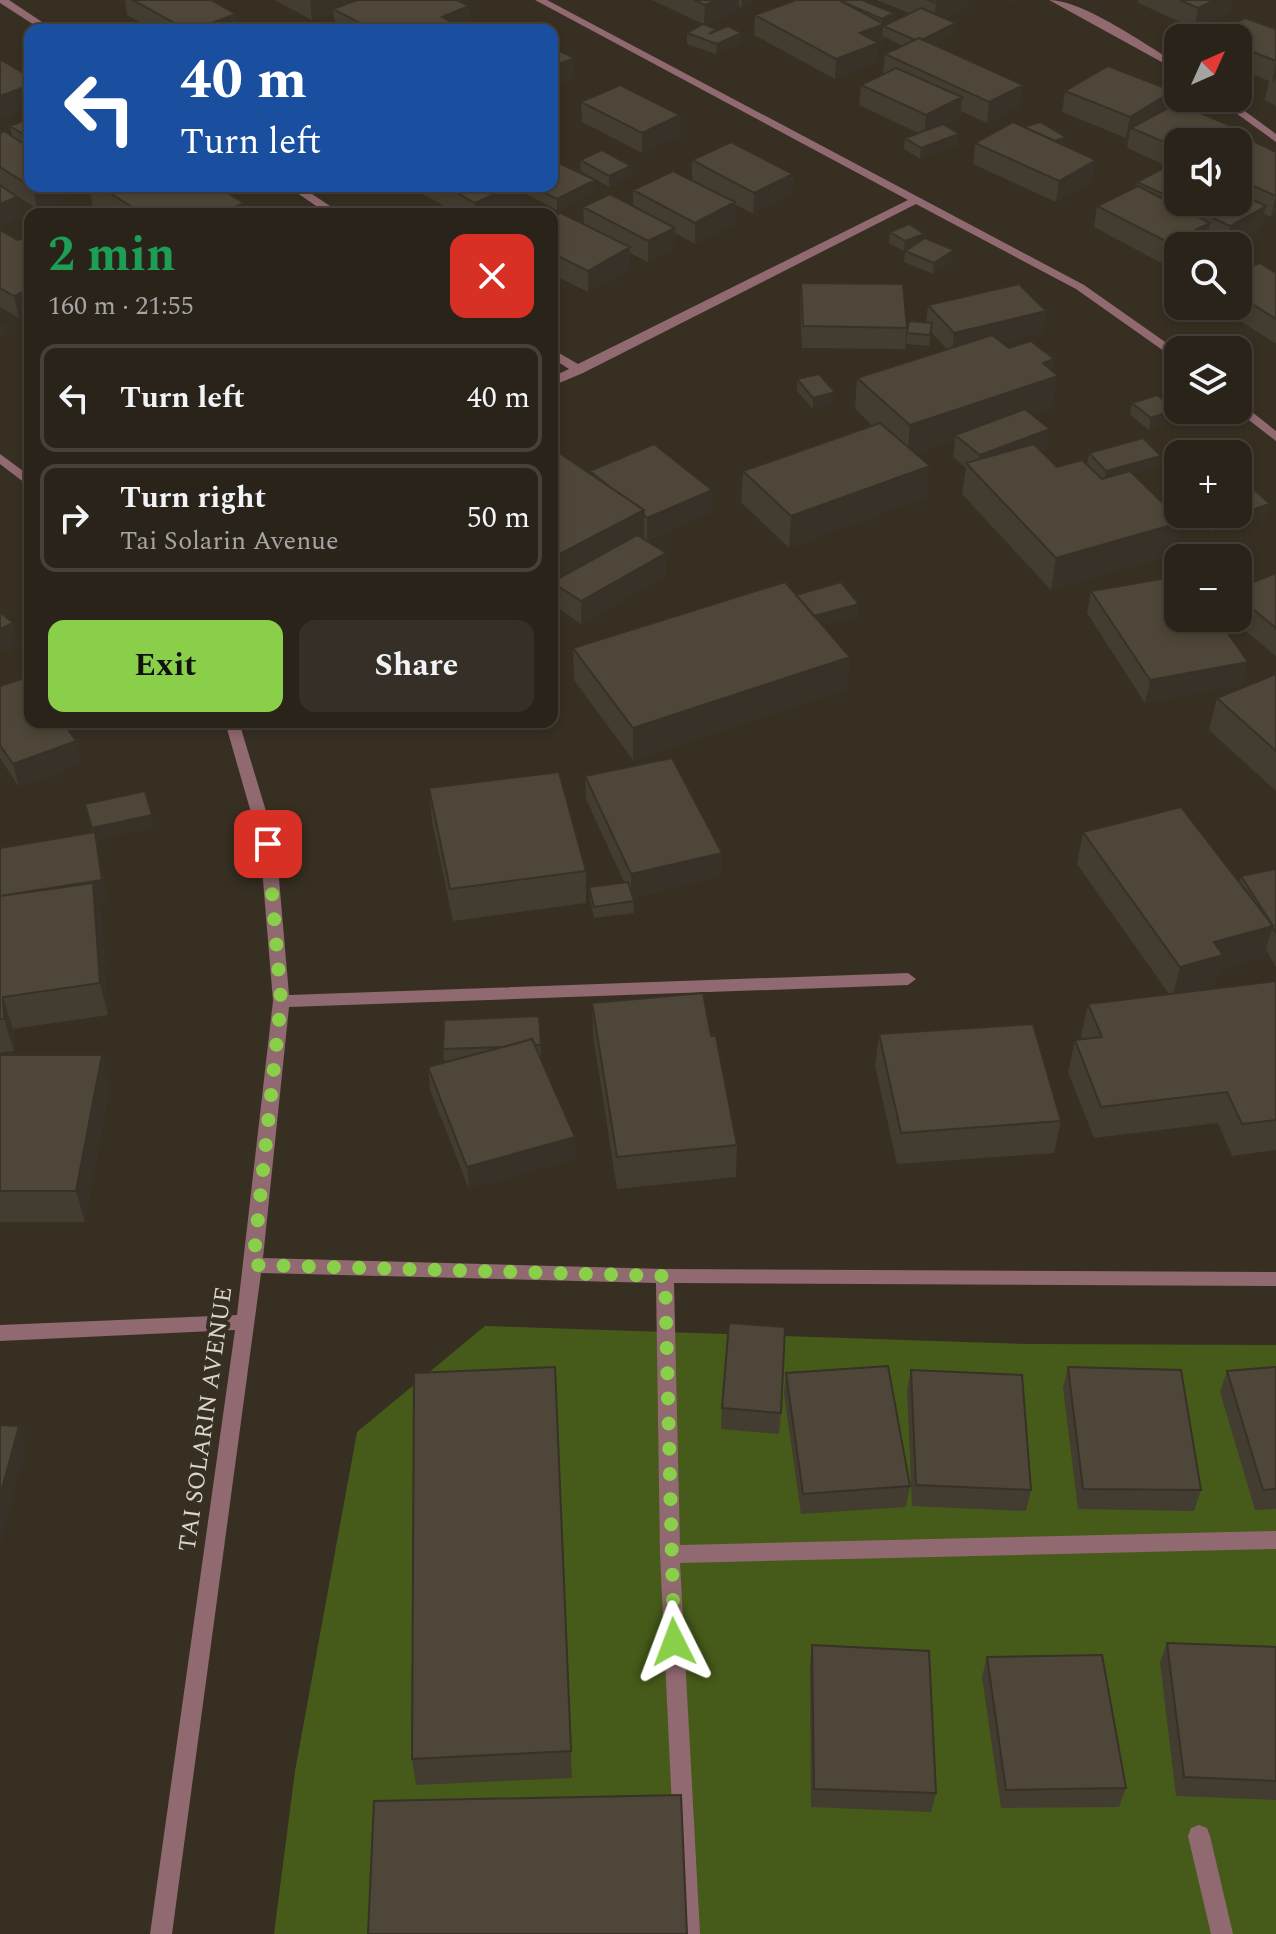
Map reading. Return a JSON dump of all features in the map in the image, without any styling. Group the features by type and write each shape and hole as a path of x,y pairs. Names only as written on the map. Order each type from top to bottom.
{"street":[{"path":"2,0 40,24"},
{"path":"540,0 1080,287 1164,347"},
{"path":"1054,0 1087,15 1164,60"},
{"path":"1239,112 1276,139"},
{"path":"301,192 327,208"},
{"path":"558,379 918,199"},
{"path":"558,357 579,370"},
{"path":"1252,417 1276,437"},
{"path":"0,458 24,478"},
{"name":"TAI SOLARIN AVENUE","path":"161,1934 253,1265 281,1001 268,844 234,728"},
{"path":"281,1001 908,979"},
{"path":"253,1265 665,1276 1276,1279"},
{"path":"665,1276 670,1554 689,1934"},
{"path":"0,1333 243,1322"},
{"path":"670,1554 1276,1540"},
{"path":"1199,1836 1222,1934"}],"green space":[{"path":"485,1326 1027,1344 1276,1345 1276,1934 274,1934 295,1771 357,1432"}],"building":[{"path":"133,0 211,0 236,14 209,24 176,24"},
{"path":"357,0 457,0 469,6 442,17 454,24 362,24 333,9"},
{"path":"694,0 717,0 705,5"},
{"path":"796,0 839,0 884,24 860,33 878,43 836,59 755,15"},
{"path":"839,0 862,0 894,13 882,19"},
{"path":"1180,0 1215,0 1198,8"},
{"path":"921,8 956,23 922,40 883,26"},
{"path":"1245,18 1276,29 1276,61 1252,52 1252,24 1234,24"},
{"path":"703,24 716,29 709,34 728,26 742,33 717,44 687,33"},
{"path":"919,38 1023,85 989,102 885,54"},
{"path":"558,50 574,58 558,65"},
{"path":"0,59 24,73 24,87 0,96"},
{"path":"1108,66 1164,88 1164,96 1130,117 1065,91"},
{"path":"896,68 962,97 926,115 861,85"},
{"path":"620,85 680,115 642,133 581,102"},
{"path":"1164,110 1198,112 1236,128 1164,128 1164,142 1131,128"},
{"path":"24,120 24,134 10,126"},
{"path":"1013,122 1096,160 1059,181 975,143"},
{"path":"1040,122 1066,137 1055,141 1024,127"},
{"path":"943,124 959,134 921,148 905,138"},
{"path":"4,131 24,144 24,182 0,167 0,133"},
{"path":"1252,140 1276,152 1276,196 1252,185"},
{"path":"731,142 793,174 754,193 692,160"},
{"path":"602,150 631,166 609,176 580,160"},
{"path":"558,163 595,180 557,199 542,192 558,192"},
{"path":"1164,168 1164,195 1137,182"},
{"path":"673,171 735,202 695,223 633,190"},
{"path":"0,185 17,197 0,204"},
{"path":"1138,186 1164,199 1164,216 1196,216 1210,223 1192,232 1164,232 1164,240 1097,206"},
{"path":"108,192 226,192 244,203 233,208 134,208"},
{"path":"456,192 499,192 475,203"},
{"path":"610,194 675,228 648,241 583,207"},
{"path":"1252,200 1266,206 1252,214"},
{"path":"561,213 630,247 588,271 558,256 558,215"},
{"path":"1209,216 1248,216 1230,226"},
{"path":"909,224 924,234 905,241 890,232"},
{"path":"0,230 18,240 24,237 24,292 14,296 0,288"},
{"path":"925,238 954,250 934,263 905,251"},
{"path":"1260,263 1276,273 1276,319 1252,304 1252,266"},
{"path":"801,283 903,284 907,328 803,326"},
{"path":"1019,284 1046,311 954,333 928,305"},
{"path":"909,321 932,323 930,335 907,333"},
{"path":"992,335 1009,348 1031,341 1054,359 1043,363 1058,376 910,425 857,378"},
{"path":"819,374 835,392 813,398 797,379"},
{"path":"1157,395 1164,400 1164,413 1151,418 1132,403"},
{"path":"1025,409 1050,429 980,455 955,435"},
{"path":"880,423 930,466 791,516 743,471"},
{"path":"1143,438 1161,456 1106,471 1089,453"},
{"path":"654,444 712,490 647,518 644,510 590,471"},
{"path":"1034,444 1057,467 1082,460 1102,479 1130,471 1164,504 1164,527 1056,558 966,463"},
{"path":"558,452 644,510 558,555"},
{"path":"1252,488 1270,504 1252,510"},
{"path":"637,535 666,553 581,601 558,586 558,579"},
{"path":"1276,573 1276,628 1252,608 1252,582"},
{"path":"1164,578 1164,632 1227,632 1248,662 1150,680 1091,591"},
{"path":"785,582 850,657 633,728 573,648"},
{"path":"841,582 859,604 814,616 796,595"},
{"path":"0,612 13,623 0,629"},
{"path":"1276,674 1276,751 1217,698"},
{"path":"24,678 24,728 67,728 76,741 13,764 0,745 0,686"},
{"path":"672,758 722,853 631,874 585,776"},
{"path":"559,772 586,871 450,889 429,788"},
{"path":"145,791 152,815 92,828 85,804"},
{"path":"1181,807 1273,926 1214,942 1223,955 1180,967 1083,832"},
{"path":"95,832 102,880 0,896 0,848"},
{"path":"1276,869 1276,933 1241,876"},
{"path":"628,882 634,901 594,907 589,887"},
{"path":"93,883 100,983 3,997 4,1019 0,1019 0,896"},
{"path":"1276,981 1276,1120 1242,1124 1227,1092 1101,1107 1075,1040 1102,1037 1088,1004"},
{"path":"703,993 711,1036 716,1036 737,1145 617,1157 592,1003"},
{"path":"539,1016 541,1045 535,1045 532,1039 504,1047 443,1049 444,1020"},
{"path":"1033,1024 1061,1121 901,1133 879,1034"},
{"path":"532,1039 575,1137 467,1167 428,1067"},
{"path":"0,1055 102,1055 76,1191 0,1191"},
{"path":"729,1323 785,1327 781,1413 722,1408"},
{"path":"888,1366 910,1486 803,1494 786,1373"},
{"path":"555,1367 571,1751 412,1759 414,1373"},
{"path":"1068,1367 1181,1370 1201,1490 1083,1489"},
{"path":"1276,1367 1276,1489 1263,1490 1227,1371"},
{"path":"911,1370 1022,1375 1031,1490 916,1485"},
{"path":"0,1425 19,1426 0,1496"},
{"path":"1167,1643 1276,1647 1276,1781 1184,1777"},
{"path":"812,1645 929,1651 936,1793 814,1789"},
{"path":"1102,1655 1126,1788 1006,1790 987,1657"},
{"path":"681,1795 687,1934 368,1934 374,1801"}],"route":[{"path":"268,844 281,1001 253,1265 665,1276 674,1642"}]}
